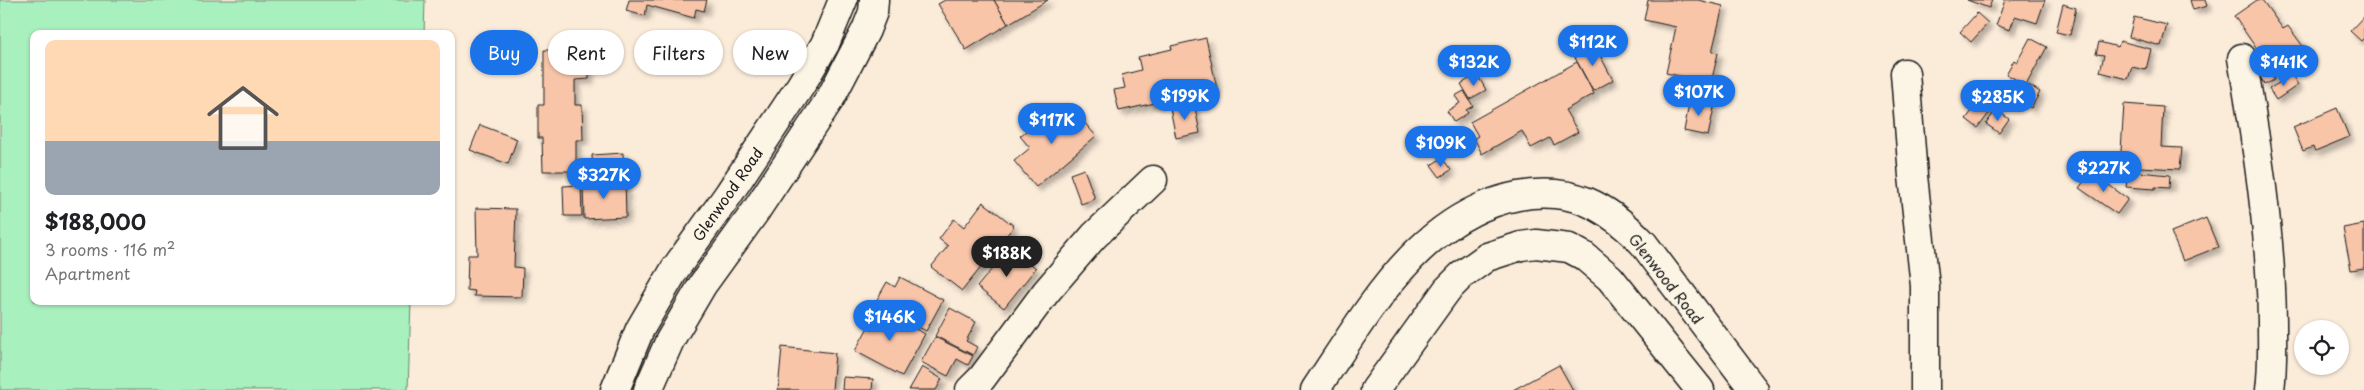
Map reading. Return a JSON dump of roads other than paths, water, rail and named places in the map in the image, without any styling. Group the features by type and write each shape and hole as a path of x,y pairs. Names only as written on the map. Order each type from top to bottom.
{"street":[{"name":"Glenwood Road","path":"616,390 640,329 675,269 728,195 801,85 825,44 839,14 843,0"},
{"path":"648,390 670,340 703,284 755,212 830,99 866,30 873,12 874,0"},
{"path":"2242,58 2259,157 2269,253 2272,326 2270,390"},
{"path":"1905,73 1913,176 1925,286 1925,390"},
{"path":"970,390 982,378 1046,292 1094,236 1152,180"},
{"name":"Glenwood Road","path":"1315,390 1383,290 1409,260 1447,227 1480,208 1505,199 1558,192 1582,199 1605,210 1630,229 1643,243 1754,390"},
{"path":"1374,390 1447,290 1462,275 1487,257 1521,246 1536,244 1568,248 1584,256 1610,278 1700,390"}]}
